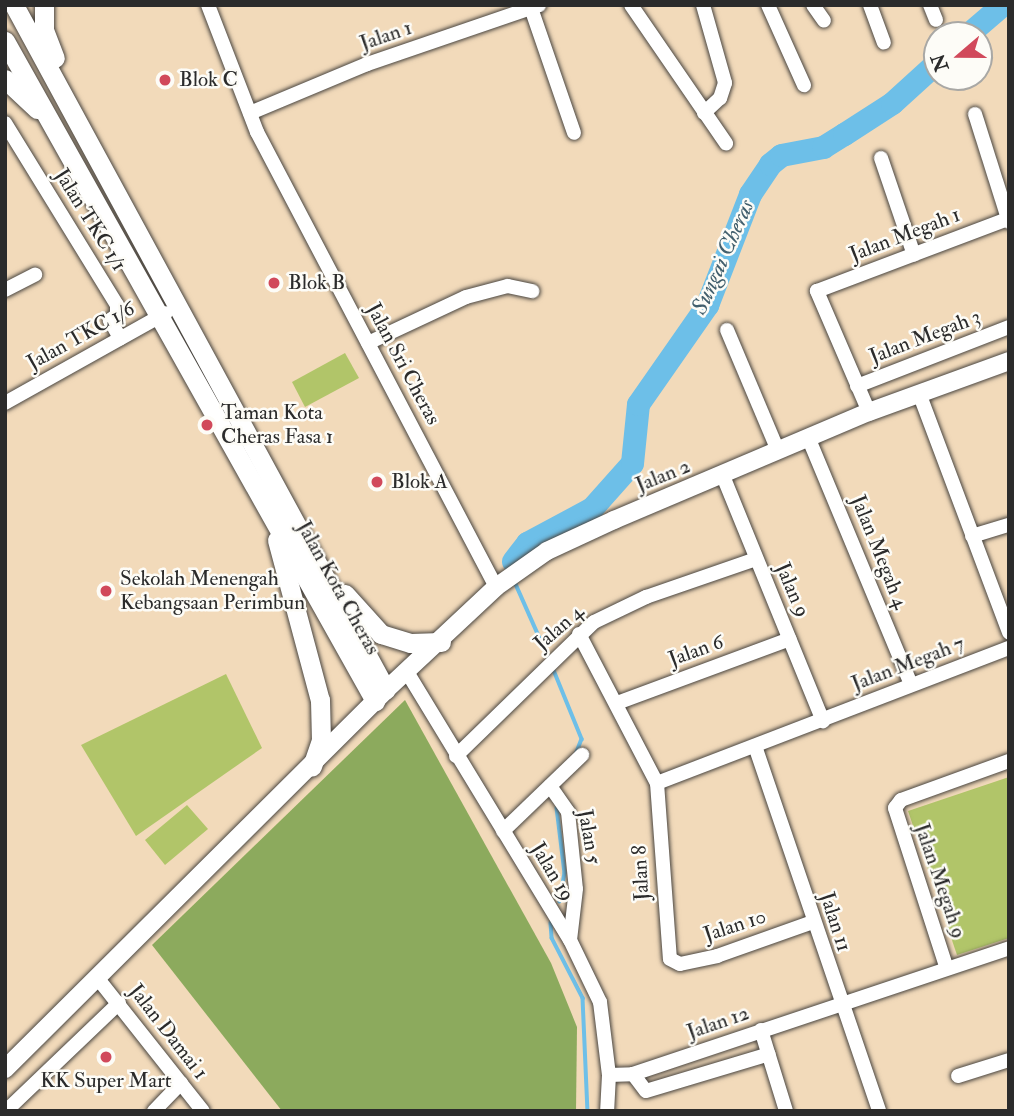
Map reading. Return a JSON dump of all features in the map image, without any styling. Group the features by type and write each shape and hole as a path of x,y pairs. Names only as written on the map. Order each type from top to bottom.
{"main road":[{"path":"44,5 44,30 78,121"},
{"name":"Jalan Kota Cheras","path":"16,8 312,552 381,696"},
{"name":"Jalan Kota Cheras","path":"5,41 270,514 381,696"},
{"path":"5,79 58,133"},
{"path":"270,514 320,700 321,740 312,766"},
{"path":"312,552 382,634 411,643 441,642"}],"street":[{"name":"Jalan Sri Cheras","path":"208,5 250,113 496,587"},
{"path":"631,5 726,143"},
{"path":"704,5 725,83 720,98 705,113"},
{"path":"768,5 804,85"},
{"path":"813,5 824,21"},
{"path":"870,5 884,43"},
{"path":"930,5 936,20"},
{"name":"Jalan 1","path":"250,113 367,64 535,7"},
{"path":"535,7 574,132"},
{"path":"975,114 1008,220"},
{"name":"Jalan TKC 1/1","path":"5,124 117,305 117,315 110,320 121,338"},
{"path":"881,158 914,254"},
{"name":"Jalan Megah 1","path":"857,386 817,291 1008,220"},
{"path":"5,290 35,275"},
{"path":"368,344 489,290 508,286 532,291"},
{"name":"Jalan TKC 1/6","path":"5,403 178,306"},
{"name":"Jalan Megah 3","path":"857,386 1009,327"},
{"path":"727,330 778,451"},
{"name":"Jalan 2","path":"381,696 496,587 547,551 808,437 1009,361"},
{"path":"857,386 869,412"},
{"path":"919,393 1009,633"},
{"name":"Jalan Megah 4","path":"808,437 911,684"},
{"name":"Jalan 9","path":"723,476 822,721"},
{"path":"972,536 1009,525"},
{"name":"Jalan 4","path":"456,756 594,622 646,597 756,559"},
{"name":"Jalan 8","path":"579,634 657,783 670,959"},
{"name":"Jalan 6","path":"617,703 790,639"},
{"name":"Jalan Megah 7","path":"822,721 911,684 1009,648"},
{"name":"Jalan 19","path":"407,672 570,940 600,1002 609,1075 607,1111"},
{"path":"5,1069 99,980 381,696"},
{"path":"657,783 822,721"},
{"name":"Jalan 11","path":"755,746 839,1001 879,1111"},
{"path":"503,831 582,755"},
{"name":"Jalan Megah 9","path":"946,966 895,808 901,800 1009,761"},
{"name":"Jalan 5","path":"550,786 568,812 576,888 570,940"},
{"name":"Jalan 10","path":"670,959 680,964 717,956 813,922"},
{"name":"Jalan 12","path":"609,1075 633,1074 839,1001 1009,948"},
{"name":"Jalan Damai 1","path":"99,980 203,1111"},
{"path":"7,1110 119,1003"},
{"path":"761,1030 786,1111"},
{"path":"633,1074 646,1091 769,1054"},
{"path":"958,1076 1009,1060"},
{"path":"154,1111 181,1083"}],"green space":[{"path":"345,353 359,378 305,407 292,382"},
{"path":"226,674 262,748 136,836 81,745"},
{"path":"405,700 551,963 577,1027 576,1111 282,1111 152,945"},
{"path":"1009,777 1009,938 957,955 908,811"},
{"path":"187,805 208,829 165,865 145,840"}],"waterway":[{"name":"Sungai Cheras","path":"983,21 1002,5"},
{"name":"Sungai Cheras","path":"513,561 527,543 592,508 632,463 638,404 707,305 750,194 770,164 781,155 823,147 892,103 923,75"},
{"name":"Sungai Cheras","path":"515,582 550,661"},
{"path":"553,668 582,739 577,752"},
{"path":"557,808 565,873 560,902"},
{"path":"551,923 552,938 583,998 588,1111"}],"place":[{"name":"Blok C","path":"165,80"},
{"name":"Blok B","path":"274,283"},
{"name":"Taman Kota Cheras Fasa 1","path":"207,425"},
{"name":"Blok A","path":"377,482"},
{"name":"Sekolah Menengah Kebangsaan Perimbun","path":"106,591"},
{"name":"KK Super Mart","path":"106,1057"}]}
